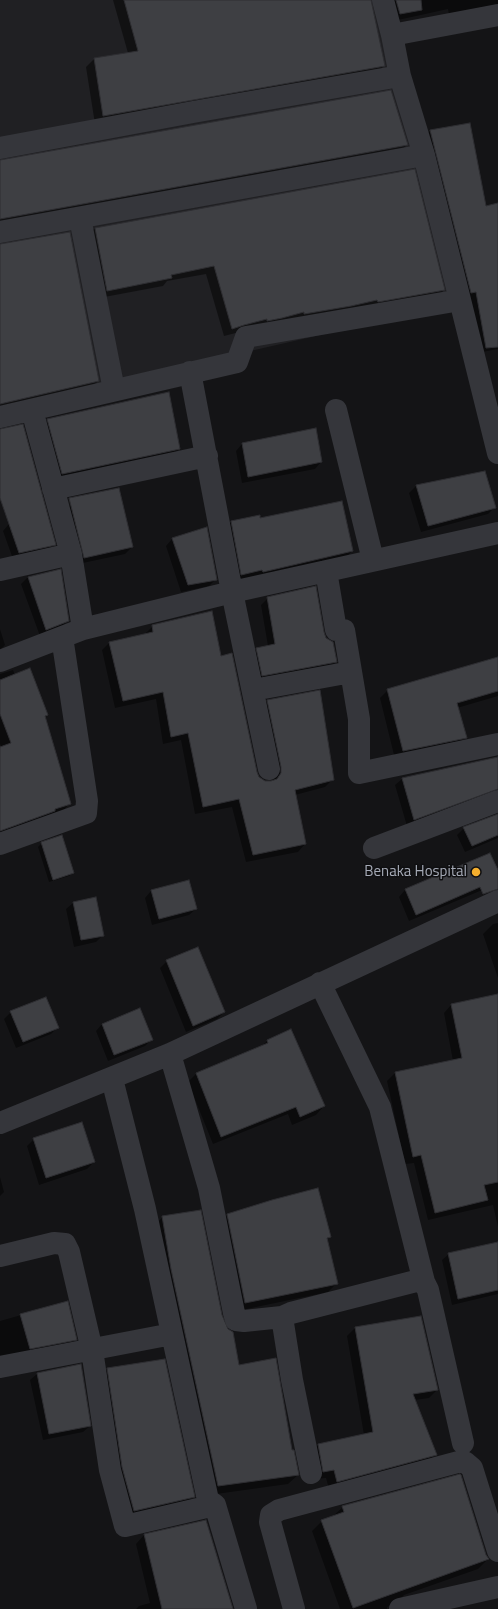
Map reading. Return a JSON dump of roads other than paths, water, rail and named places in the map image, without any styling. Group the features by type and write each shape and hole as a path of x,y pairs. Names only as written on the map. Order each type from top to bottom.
{"street":[{"path":"383,0 400,76 424,155 498,453"},
{"path":"392,35 498,15"},
{"path":"0,148 193,112 400,76"},
{"path":"0,232 424,155"},
{"path":"80,218 114,390"},
{"path":"0,417 237,362 246,337 460,300"},
{"path":"190,372 232,592 269,769"},
{"path":"32,410 71,554 83,629"},
{"path":"336,410 373,560"},
{"path":"53,489 207,456"},
{"path":"0,661 83,629 232,592 498,533"},
{"path":"0,570 71,554"},
{"path":"326,571 336,630 344,630 360,719 359,773 498,744"},
{"path":"0,844 86,813 87,801 62,637"},
{"path":"253,690 351,672"},
{"path":"374,848 498,801"},
{"path":"0,1123 170,1054 498,900"},
{"path":"320,983 380,1107 424,1282 428,1290 463,1443"},
{"path":"170,1054 209,1188 236,1320 244,1321 282,1317 291,1313 416,1280 424,1282"},
{"path":"112,1078 145,1209 208,1500 215,1505 246,1609"},
{"path":"0,1256 54,1243 65,1244 69,1252 92,1350 110,1470 125,1526 215,1505"},
{"path":"282,1317 292,1380 311,1473"},
{"path":"0,1367 172,1334"},
{"path":"294,1609 270,1522 271,1515 279,1510 458,1462 465,1462 472,1468 498,1552"},
{"path":"400,1609 498,1587"}],"place":[{"name":"Benaka Hospital","path":"476,872"}]}
